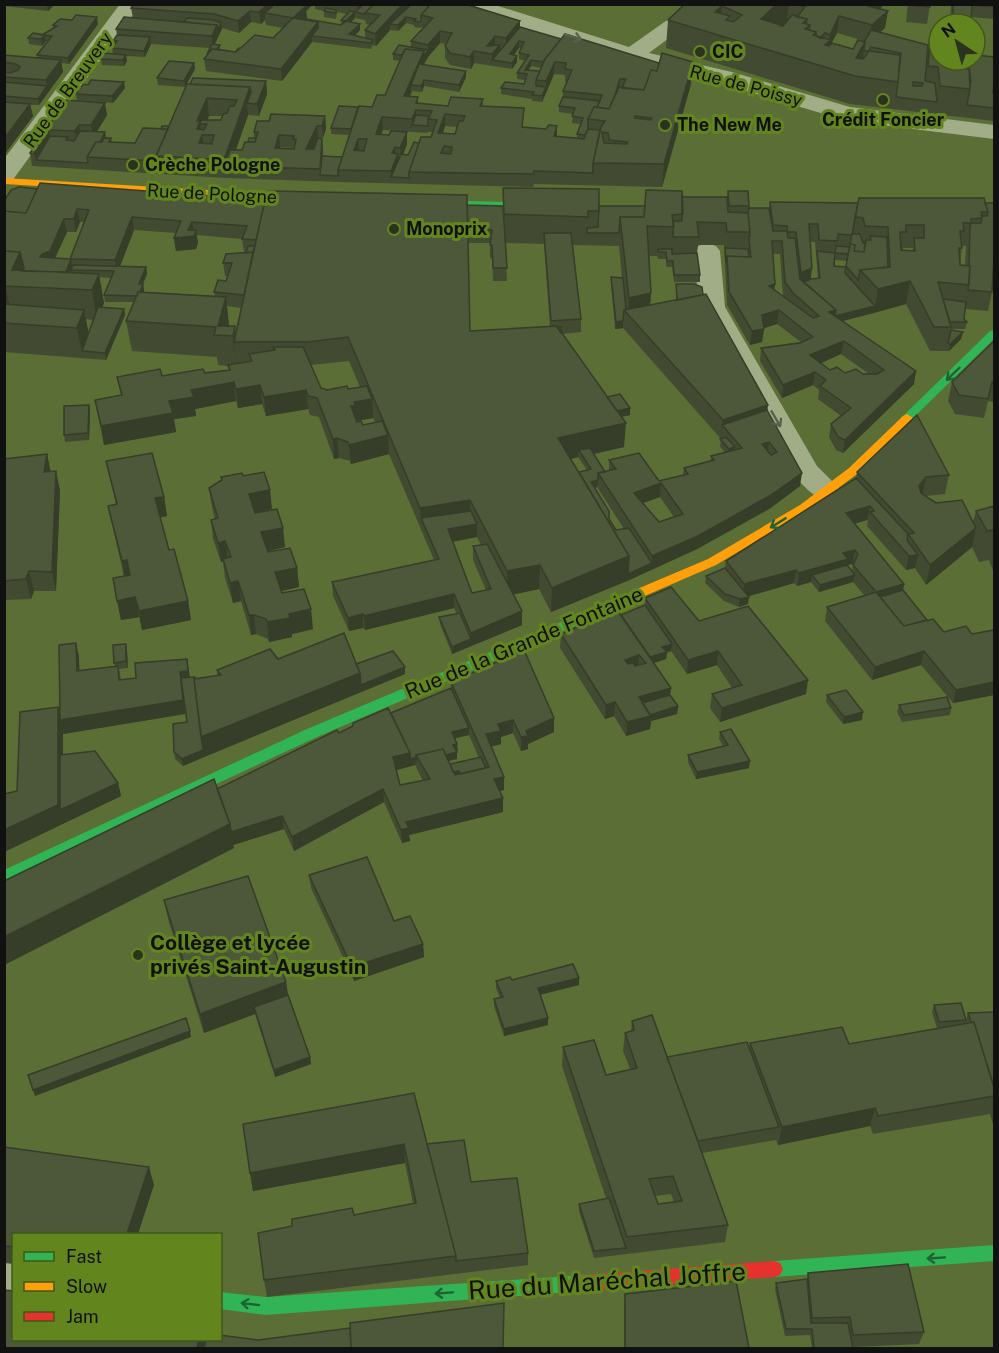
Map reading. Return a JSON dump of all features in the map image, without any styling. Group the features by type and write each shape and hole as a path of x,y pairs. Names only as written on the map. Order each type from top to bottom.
{"street":[{"name":"Rue de Breuvery","path":"4,176 131,4"},
{"name":"Rue de Poissy","path":"469,4 632,55 704,75 724,77 848,114 994,132"},
{"path":"518,19 540,4"},
{"path":"632,55 694,6"},
{"name":"Rue de Pologne","path":"4,181 324,200"},
{"path":"413,203 563,207"},
{"path":"707,251 712,307 806,471 826,490"},
{"name":"Rue de la Grande Fontaine","path":"4,877 355,714 712,562 804,508 853,471 994,333"},
{"name":"Rue du Maréchal Joffre","path":"222,1300 266,1306 994,1253"}],"building":[{"path":"134,4 268,4 259,12 250,11 238,21 214,14 131,8"},
{"path":"275,4 306,6 293,18 265,13"},
{"path":"364,4 374,4 365,14 355,12"},
{"path":"374,4 404,4 375,34 365,30 380,15 365,13"},
{"path":"412,4 431,4 421,15 420,22 406,17 398,25 390,24"},
{"path":"431,4 465,4 520,21 506,38 495,36 487,46 500,45 492,54 474,51 470,57 450,53 445,46 452,33 440,31 428,45 411,41 433,18 421,15"},
{"path":"685,4 777,4 761,19 783,26 792,15 807,19 803,23 810,25 805,29 816,32 813,35 831,40 825,45 829,46 832,43 853,49 858,40 865,42 856,58 863,59 869,51 900,55 898,82 855,76 668,20","holes":["722,6 742,15 733,22 726,20 730,16 715,12"]},
{"path":"795,4 869,4 868,6 888,11 872,25 839,16 830,35 825,33 820,38 816,36 816,32 809,30 810,25 806,24 807,19 797,17 805,7"},
{"path":"930,4 930,7 909,5"},
{"path":"953,4 972,4 972,12 953,12"},
{"path":"994,4 994,7 972,5"},
{"path":"326,8 336,10 336,13 324,11"},
{"path":"350,11 355,12 346,21 341,20"},
{"path":"76,15 97,17 68,58 37,55 52,36 42,35 57,26 53,25 60,19 72,20"},
{"path":"124,17 217,25 212,36 116,29"},
{"path":"187,18 214,20 221,23 218,30 217,25 184,22"},
{"path":"293,18 318,22 281,69 204,59 212,49 236,52 255,35 273,38"},
{"path":"300,18 341,25 346,21 360,24 349,34 373,40 371,43 312,36 318,28 318,22"},
{"path":"520,27 561,39 543,62 531,60 525,70 540,71 536,86 546,87 542,96 532,95 534,92 501,88 505,82 524,84 527,74 517,73 529,55 519,53 524,42 519,41 510,54 517,56 512,63 492,60"},
{"path":"871,30 927,45 925,81 935,83 937,102 896,97 901,53 871,47 869,51 864,51 865,42","holes":["913,82 923,83 922,86 913,86"]},
{"path":"33,33 45,35 41,39 28,38"},
{"path":"565,34 659,63 657,71 651,70 644,90 622,88 626,79 620,79 609,109 597,107 602,95 563,91 572,70 565,69 566,63 555,62 546,81 536,80 545,59"},
{"path":"117,35 150,37 144,51 112,48 117,41 113,41"},
{"path":"212,44 220,45 217,49 232,51 212,49 207,54"},
{"path":"399,45 428,50 424,57 424,51 405,49 402,55 393,54"},
{"path":"405,49 424,51 404,96 418,97 416,103 448,106 451,97 483,99 480,106 524,108 522,127 546,129 549,125 557,126 554,136 584,139 588,129 600,130 593,173 409,172 421,137 431,137 437,120 428,119 432,111 416,110 412,119 382,117 376,134 389,135 391,131 407,132 400,148 395,147 392,153 398,154 391,171 338,170 359,106 372,107 377,95 385,95","holes":["445,114 465,116 463,121 459,121 455,134 438,133","358,139 367,139 364,151 354,150","444,146 452,147 451,154 441,153"]},
{"path":"104,53 126,55 123,60 101,59"},
{"path":"662,53 693,62 664,164 593,163 601,127 605,121 588,119 594,107 609,109 619,87 644,90 651,70 657,71","holes":["635,116 652,118 651,120 635,118","602,132 608,133 609,140 628,142 627,144 604,143"]},
{"path":"4,55 61,60 46,80 4,77 4,72 10,73 20,67 4,62"},
{"path":"987,56 994,57 994,108 967,105 971,82 970,72 987,72"},
{"path":"169,61 194,63 184,81 157,78"},
{"path":"419,64 466,71 459,85 424,80 421,86 411,85"},
{"path":"939,72 969,72 970,89 940,86"},
{"path":"193,78 266,81 257,104 247,103 251,92 250,87 190,84"},
{"path":"91,80 124,82 112,96 76,94 83,84 88,85"},
{"path":"4,82 47,86 38,99 4,96"},
{"path":"187,84 250,87 224,160 156,156","holes":["207,98 237,100 234,106 230,106 227,113 223,114 221,120 201,120 200,124 207,124 204,130 197,129 200,121 197,121","202,135 214,135 212,144 199,143"]},
{"path":"563,97 600,101 588,119 588,129 585,135 577,134 583,118 572,116 575,108 559,106"},
{"path":"66,100 105,103 91,125 79,125 75,131 49,130 34,154 30,153"},
{"path":"4,102 30,104 4,139"},
{"path":"339,106 358,107 351,129 331,128"},
{"path":"271,114 325,116 322,126 317,126 306,149 314,149 318,138 322,139 320,169 224,166 230,150 242,150 245,142 255,142 258,132 254,132 257,121 269,121","holes":["279,135 294,136 293,139 296,139 294,149 275,148"]},
{"path":"416,115 429,116 428,126 412,125"},
{"path":"143,128 168,129 156,156 157,161 87,157 96,142 102,142 104,138 111,138 109,142 135,143"},
{"path":"80,131 105,132 87,157 88,163 36,160 50,136 68,137 66,140 74,141"},
{"path":"249,138 256,138 255,142 248,142"},
{"path":"414,142 419,143 409,178 391,177 401,154 408,155"},
{"path":"322,156 342,157 338,176 320,175"},
{"path":"40,183 266,200 256,240 242,239 247,226 192,222 188,230 196,230 194,236 174,238 181,221 132,217 115,260 71,259 66,272 22,271 24,268 20,252 4,251 4,211 26,213","holes":["77,209 89,210 70,259 40,257 50,251 64,219 74,219"]},
{"path":"19,187 37,189 26,213 4,211 4,201 11,190"},
{"path":"503,188 599,189 599,211 588,211 588,217 504,214"},
{"path":"646,190 682,191 683,214 672,215 674,227 647,226 651,293 629,298 620,217 644,217"},
{"path":"270,191 467,195 470,331 557,326 626,423 558,438 629,556 552,588 540,565 507,571 470,500 420,508 348,337 308,342 234,342 263,209"},
{"path":"728,191 748,191 749,206 729,206"},
{"path":"682,197 727,197 728,212 748,213 750,232 727,232 726,223 697,222 699,237 673,237 673,221 682,221"},
{"path":"859,198 984,198 988,212 981,212 982,218 971,219 971,223 963,223 964,231 960,231 962,248 959,248 960,265 970,266 969,285 938,282 951,327 934,327 910,281 878,289 860,270 890,267 888,227 865,226 863,218 855,217","holes":["906,225 924,225 924,238 914,238 915,251 901,250 900,232 906,232"]},
{"path":"770,202 858,203 852,235 838,234 837,241 819,240 818,224 809,224 812,268 801,273 796,232 788,232 787,226 773,225"},
{"path":"985,203 994,203 992,292 968,290 970,227 971,223 981,223 982,216 987,216"},
{"path":"467,205 503,206 507,268 493,268 492,245 490,245 492,230 468,230"},
{"path":"599,206 645,206 644,217 620,217 619,233 587,233 587,228 598,227"},
{"path":"749,208 769,208 773,231 787,231 788,238 795,238 800,279 836,310 829,312 916,371 845,440 838,437 831,424 851,408 820,386 826,380 815,372 783,385 761,348 800,343 813,337 779,310 762,315 764,329 752,331 729,292 727,256 751,257","holes":["772,241 782,241 785,282 793,293 819,316 813,318 769,286 775,284","844,341 884,370 877,374 863,374 856,369 845,373 837,367 830,370 810,355"]},
{"path":"544,233 571,233 581,319 551,321"},
{"path":"852,234 860,234 865,243 864,252 854,251 855,245 850,244"},
{"path":"870,236 887,237 888,267 860,270 858,280 846,266 850,244 855,245 854,251 864,252 866,240 871,240"},
{"path":"248,246 255,246 253,252 246,253"},
{"path":"836,246 850,247 848,254 835,253"},
{"path":"725,248 748,249 749,257 727,256 726,263"},
{"path":"658,249 672,249 672,254 697,253 700,275 674,275 673,261 667,261 666,252 658,252"},
{"path":"4,251 20,252 12,270 99,274 92,290 4,287"},
{"path":"817,251 835,253 834,266 846,267 845,273 875,306 835,316 836,310 804,282 820,278"},
{"path":"253,252 244,295 214,292 218,280 226,281 232,263 223,263 226,254"},
{"path":"73,265 146,267 139,284 143,284 137,296 104,295 114,271 71,270"},
{"path":"611,277 623,278 626,309 623,321 616,322"},
{"path":"676,284 694,284 702,287 703,295 677,300"},
{"path":"138,292 226,297 218,326 235,326 233,336 214,335 216,327 126,321"},
{"path":"706,294 768,405 723,420 624,310"},
{"path":"943,299 966,302 964,319 967,322 950,322"},
{"path":"4,304 84,310 77,328 4,323"},
{"path":"98,307 124,309 105,353 82,351"},
{"path":"951,330 963,332 950,344 948,343"},
{"path":"994,341 994,383 992,382 988,399 959,395 952,382"},
{"path":"273,347 303,347 321,388 327,390 347,386 348,389 367,386 372,399 354,402 355,406 351,406 357,422 361,421 363,425 382,421 388,435 349,445 348,442 333,439 317,398 308,396 306,390 264,397 260,385 236,389 234,382 191,390 194,397 169,401 173,413 101,426 95,400 122,395 117,377 160,369 162,376 203,369 205,373 230,370 228,365 252,361 249,354 275,350"},
{"path":"620,394 630,408 617,411 607,397"},
{"path":"89,405 88,433 64,435 64,406"},
{"path":"767,410 802,473 771,495 698,536 652,556 598,473 616,469 609,460 639,453 659,481 688,474 684,468 714,460 711,456 742,448 722,425","holes":["769,442 777,452 771,455 762,444","661,483 683,514 659,522 634,493"]},
{"path":"917,415 949,475 926,477 919,486 921,493 936,503 962,500 976,528 930,565 908,534 914,533 857,472"},
{"path":"726,437 735,447 729,449 720,439"},
{"path":"590,448 605,472 598,473 598,480 591,482 609,511 609,519 616,530 629,528 652,563 628,574 629,556 579,472 591,469 579,450"},
{"path":"152,453 164,497 155,498 169,550 174,549 188,601 139,611 135,597 117,601 113,578 130,575 127,560 122,561 108,506 117,504 106,461"},
{"path":"47,454 44,472 56,471 52,572 29,571 26,579 4,581 4,459"},
{"path":"264,472 270,490 249,494 255,513 277,509 283,528 261,532 268,552 290,548 297,568 275,572 282,593 304,589 311,609 289,614 290,618 267,622 266,619 249,615 238,581 230,583 223,559 231,557 225,541 218,543 211,520 218,518 209,488 222,480 221,477"},
{"path":"856,478 908,534 907,540 918,555 909,556 870,512 874,511 870,506 846,513 904,584 876,592 853,565 858,554 855,550 843,553 848,559 799,573 796,570 744,584 726,561"},
{"path":"994,506 994,530 987,531 976,511"},
{"path":"471,511 477,524 448,529 472,593 491,589 473,546 487,544 522,611 471,633 454,594 348,618 332,582 439,559 421,518"},
{"path":"847,565 855,575 820,585 812,575"},
{"path":"725,568 749,597 740,599 725,594 706,576"},
{"path":"671,587 699,621 748,606 808,680 722,708 712,694 742,685 718,651 688,660 645,598"},
{"path":"903,590 927,620 904,626 880,597"},
{"path":"876,592 904,626 933,619 944,632 966,626 972,634 994,630 994,682 956,690 924,651 875,667 827,607"},
{"path":"645,605 672,644 662,647 667,652 650,657 621,615"},
{"path":"617,610 671,688 639,697 651,716 627,722 615,702 606,705 561,634","holes":["639,655 646,663 635,666 633,663 628,664 625,660"]},
{"path":"460,613 471,639 452,647 439,617"},
{"path":"344,633 360,673 201,737 194,679 221,675 217,670 270,649 278,659"},
{"path":"76,643 77,671 118,666 119,680 136,678 135,663 187,659 188,671 180,672 183,700 60,720 59,645"},
{"path":"126,644 126,661 114,663 113,645"},
{"path":"524,650 554,718 526,731 528,736 521,737 513,720 498,724 501,731 486,734 504,777 494,779 503,798 406,822 409,828 401,830 383,789 292,837 282,816 231,832 217,789 337,730 339,733 353,726 353,723 388,708 410,753 393,757 400,785 430,779 416,755 443,749 455,775 489,767 451,682"},
{"path":"393,651 405,667 361,685 360,673 356,664"},
{"path":"195,677 203,750 182,759 174,752 173,724 187,722 181,678"},
{"path":"451,688 469,728 452,732 457,744 453,745 457,752 446,755 443,749 416,755 416,762 414,758 410,759 410,753 391,713"},
{"path":"846,690 863,712 844,717 827,695"},
{"path":"670,695 678,706 650,715 642,703"},
{"path":"947,697 951,708 904,715 899,705"},
{"path":"58,707 58,805 4,830 4,794 17,791 20,712"},
{"path":"731,729 750,761 697,772 688,755 728,745 720,732"},
{"path":"95,751 118,783 60,810 60,755"},
{"path":"481,757 486,768 460,774 459,771 453,772 450,764"},
{"path":"214,779 230,824 4,937 4,881"},
{"path":"367,857 394,921 410,916 423,944 352,967 309,875"},
{"path":"248,876 286,982 200,1014 164,900"},
{"path":"573,964 579,978 538,988 548,1018 504,1029 494,999 503,997 496,981 510,977 512,980"},
{"path":"288,995 310,1057 274,1070 254,1007"},
{"path":"961,1003 966,1020 939,1022 934,1005"},
{"path":"994,1012 994,1087 974,1022 971,1022 968,1013"},
{"path":"652,1015 728,1225 627,1237 563,1047 594,1040 606,1075 637,1068 625,1033 634,1030 632,1021","holes":["673,1176 682,1201 658,1204 649,1179"]},
{"path":"186,1018 190,1031 33,1090 28,1075"},
{"path":"974,1022 994,1088 994,1096 878,1116 875,1108 782,1127 750,1043 842,1027 849,1044"},
{"path":"747,1042 779,1127 698,1141 667,1057"},
{"path":"414,1093 456,1256 264,1280 258,1233 292,1226 292,1219 352,1208 354,1215 416,1203 404,1144 250,1173 243,1124"},
{"path":"464,1140 471,1182 517,1178 528,1253 456,1261 427,1144"},
{"path":"4,1147 149,1167 127,1233 12,1233 12,1247 4,1246"},
{"path":"609,1198 626,1248 594,1251 579,1204"},
{"path":"908,1264 924,1332 853,1335 850,1317 812,1318 808,1273"},
{"path":"807,1279 811,1323 848,1323 853,1348 814,1348 812,1329 786,1329 776,1283"},
{"path":"736,1281 749,1348 625,1348 625,1294"},
{"path":"4,1290 12,1291 12,1341 199,1341 197,1348 4,1348"},
{"path":"504,1303 503,1348 351,1348 350,1323"},
{"path":"350,1328 351,1348 204,1348 206,1341 222,1341 222,1335 258,1340"}],"traffic: fast":[{"path":"424,203 549,206"},
{"path":"907,418 994,333"},
{"path":"4,877 312,733 635,595"},
{"path":"774,1269 994,1253"},
{"path":"222,1300 266,1306 584,1283"}],"traffic: slow":[{"path":"4,181 312,199"},
{"path":"635,595 712,562 804,508 853,471 907,418"}],"traffic: jam":[{"path":"584,1283 774,1269"}],"place":[{"name":"CIC","path":"700,52"},
{"name":"Crédit Foncier","path":"883,100"},
{"name":"The New Me","path":"665,125"},
{"name":"Crèche Pologne","path":"133,165"},
{"name":"Monoprix","path":"394,229"},
{"name":"Collège et lycée privés Saint-Augustin","path":"138,955"}]}
